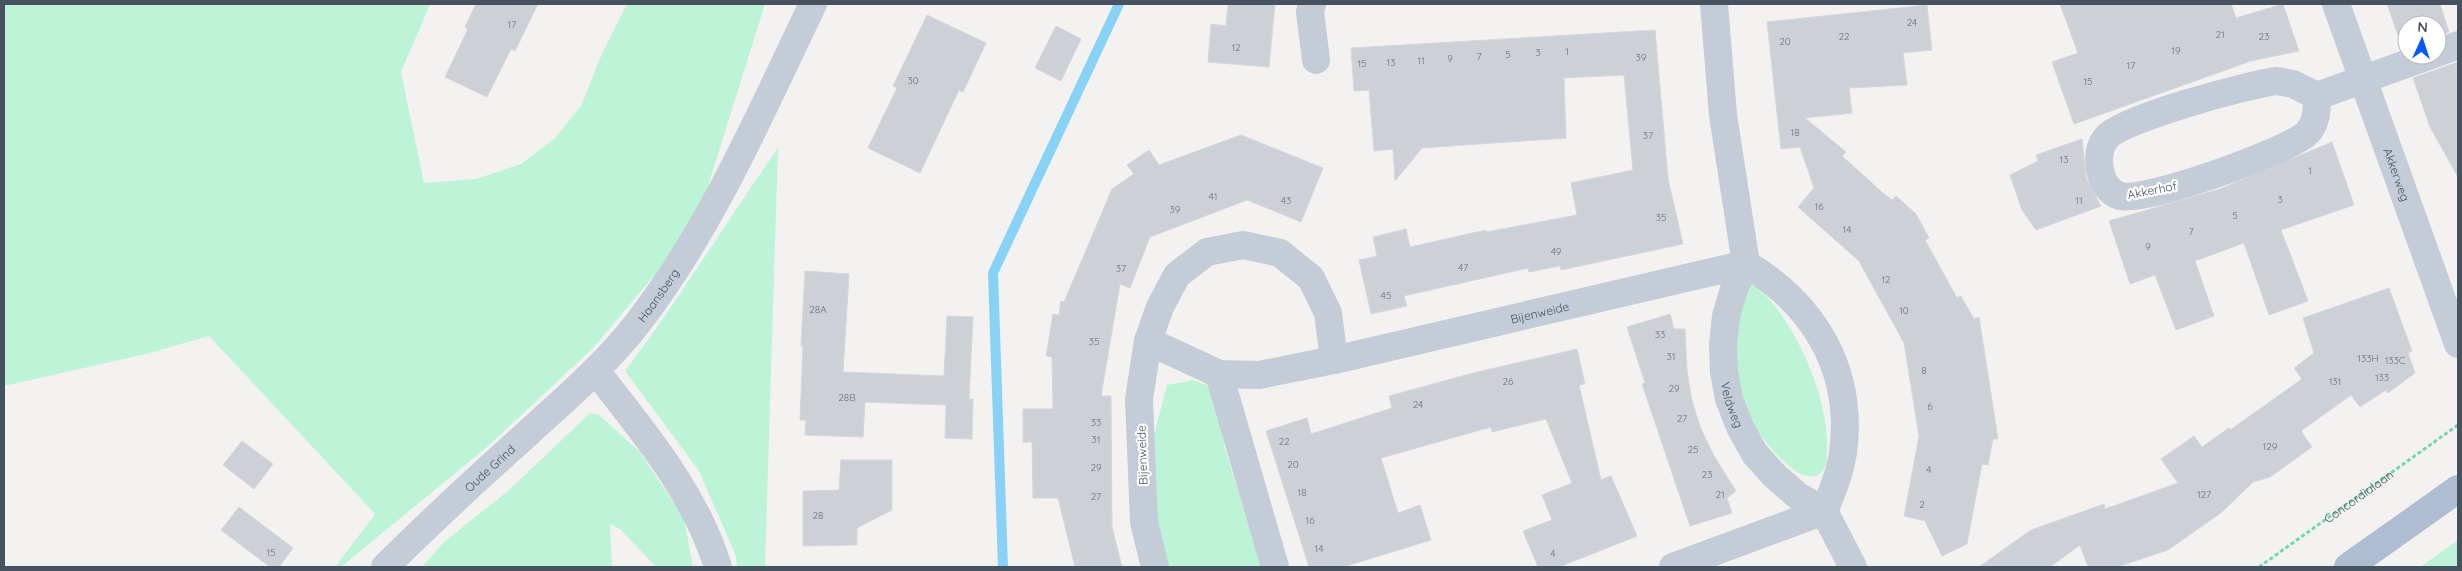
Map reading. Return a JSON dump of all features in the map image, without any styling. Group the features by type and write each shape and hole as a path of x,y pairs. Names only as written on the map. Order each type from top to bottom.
{"main road":[{"path":"2348,567 2458,489"}],"street":[{"name":"Haansberg","path":"596,371 636,324 688,252 728,179 813,4"},
{"path":"1312,4 1310,12 1316,60"},
{"path":"1673,567 1824,511 1836,483 1843,454 1845,424 1842,393 1834,364 1823,339 1808,316 1790,295 1769,278 1746,264 1723,115 1714,4"},
{"name":"Akkerweg","path":"2336,4 2458,344"},
{"path":"2317,96 2401,65"},
{"name":"Akkerhof","path":"2277,81 2293,84 2317,96 2317,115 2307,133 2291,144 2211,177 2122,196 2108,188 2101,174 2098,157 2106,138 2120,128 2173,108 2262,83 2277,81"},
{"name":"Bijenweide","path":"1154,567 1144,522 1139,399 1148,342 1160,307 1177,275 1207,252 1243,245 1280,253 1311,278 1328,313 1334,360"},
{"name":"Bijenweide","path":"1148,342 1219,374 1259,375 1334,360 1746,264"},
{"name":"Veldweg","path":"1746,264 1734,289 1726,316 1723,344 1724,372 1730,399 1740,427 1755,454 1775,476 1798,496 1824,511"},
{"name":"Oude Grind","path":"385,567 457,497 596,371"},
{"path":"596,371 644,433 687,496 702,522 718,567"},
{"path":"1219,374 1275,567"},
{"path":"1824,511 1853,567"}],"path":[{"name":"Concordialaan","path":"2259,567 2458,426"}],"green space":[{"path":"4,4 430,4 401,72 424,183 476,179 521,164 555,138 581,106 601,56 627,4 765,4 702,205 662,266 593,348 487,447 341,567 335,567 375,514 209,336 146,354 4,386"},
{"path":"778,148 765,567 737,567 736,556 699,471 625,371 664,317"},
{"path":"1744,273 1775,306 1795,337 1812,373 1823,410 1827,447 1824,469 1815,476 1811,477 1799,473 1778,456 1752,422 1741,396 1737,382 1735,360"},
{"path":"1194,380 1211,387 1218,408 1224,445 1261,567 1160,567 1147,462 1167,385"},
{"path":"590,413 599,415 639,451 684,518 693,567 656,567 621,530 610,524 612,567 422,567 444,542 509,490"},
{"path":"2458,540 2458,567 2420,567"}],"building":[{"path":"476,4 538,4 515,51 511,49 487,97 445,77 468,29 465,27"},
{"path":"1228,4 1275,4 1269,67 1208,62 1211,24 1226,26"},
{"path":"2060,4 2231,4 2236,18 2283,4 2299,51 2251,61 2074,124 2052,62 2078,53"},
{"path":"2387,4 2440,4 2444,15 2397,15 2397,32"},
{"path":"1927,5 1932,50 1903,53 1907,85 1849,88 1852,113 1805,118 1846,152 1842,156 1883,193 1892,200 1896,196 1916,214 1929,238 1925,240 1957,298 1961,296 1974,319 1979,317 1998,439 1993,439 1988,465 1982,464 1967,544 1942,556 1925,521 1904,516 1919,436 1904,343 1859,261 1798,207 1814,188 1800,147 1781,149 1767,22"},
{"path":"927,15 986,43 963,92 959,90 920,173 868,148 897,88 893,86"},
{"path":"1056,26 1081,39 1061,81 1035,68"},
{"path":"1655,30 1668,179 1683,244 1561,270 1560,266 1529,272 1528,268 1404,296 1407,306 1371,314 1359,260 1377,256 1373,237 1406,229 1410,247 1486,230 1486,232 1577,215 1571,183 1633,170 1624,75 1564,78 1566,138 1422,148 1395,181 1393,149 1374,151 1369,90 1354,91 1351,48"},
{"path":"2458,62 2458,177 2430,127 2413,78"},
{"path":"1241,135 1323,168 1301,222 1247,200 1150,237 1130,288 1120,284 1101,396 1111,396 1112,527 1122,567 1075,567 1058,498 1033,498 1032,442 1023,442 1023,409 1053,409 1052,357 1046,356 1053,314 1059,315 1061,301 1064,302 1112,189 1134,174 1127,165 1149,150 1159,165"},
{"path":"2082,139 2086,178 2101,206 2036,230 2022,210 2010,175 2038,161 2036,155"},
{"path":"2332,142 2354,205 2281,230 2308,301 2269,315 2244,243 2195,261 2214,316 2176,330 2155,275 2130,284 2109,221 2220,189"},
{"path":"805,271 849,274 843,372 944,376 947,316 973,317 969,399 973,399 972,439 945,438 946,405 865,402 863,437 805,435 806,420 800,420"},
{"path":"2389,288 2412,351 2408,353 2415,373 2388,393 2386,390 2360,407 2351,395 2301,431 2312,447 2270,477 2253,482 2222,512 2168,550 2117,567 2088,567 2080,545 2050,567 1979,567 2031,530 2104,504 2105,509 2178,483 2161,459 2194,436 2202,447 2229,428 2230,430 2302,379 2294,368 2314,353 2303,318"},
{"path":"1670,314 1674,329 1685,329 1687,371 1692,401 1701,429 1714,456 1736,491 1727,498 1732,513 1690,526 1642,384 1645,383 1627,327"},
{"path":"1577,349 1585,384 1579,385 1601,480 1611,476 1637,536 1559,567 1538,567 1523,531 1552,520 1542,495 1572,483 1546,419 1492,432 1491,427 1381,458 1398,513 1420,505 1431,540 1343,567 1309,567 1266,431 1307,418 1311,434 1392,408 1389,396 1473,373"},
{"path":"242,441 273,464 254,489 223,465"},
{"path":"841,460 892,460 892,510 857,528 857,545 803,546 803,491 839,490"},
{"path":"239,507 293,548 279,567 270,567 221,530"}],"waterway":[{"path":"1003,567 993,273 1119,4"}]}
